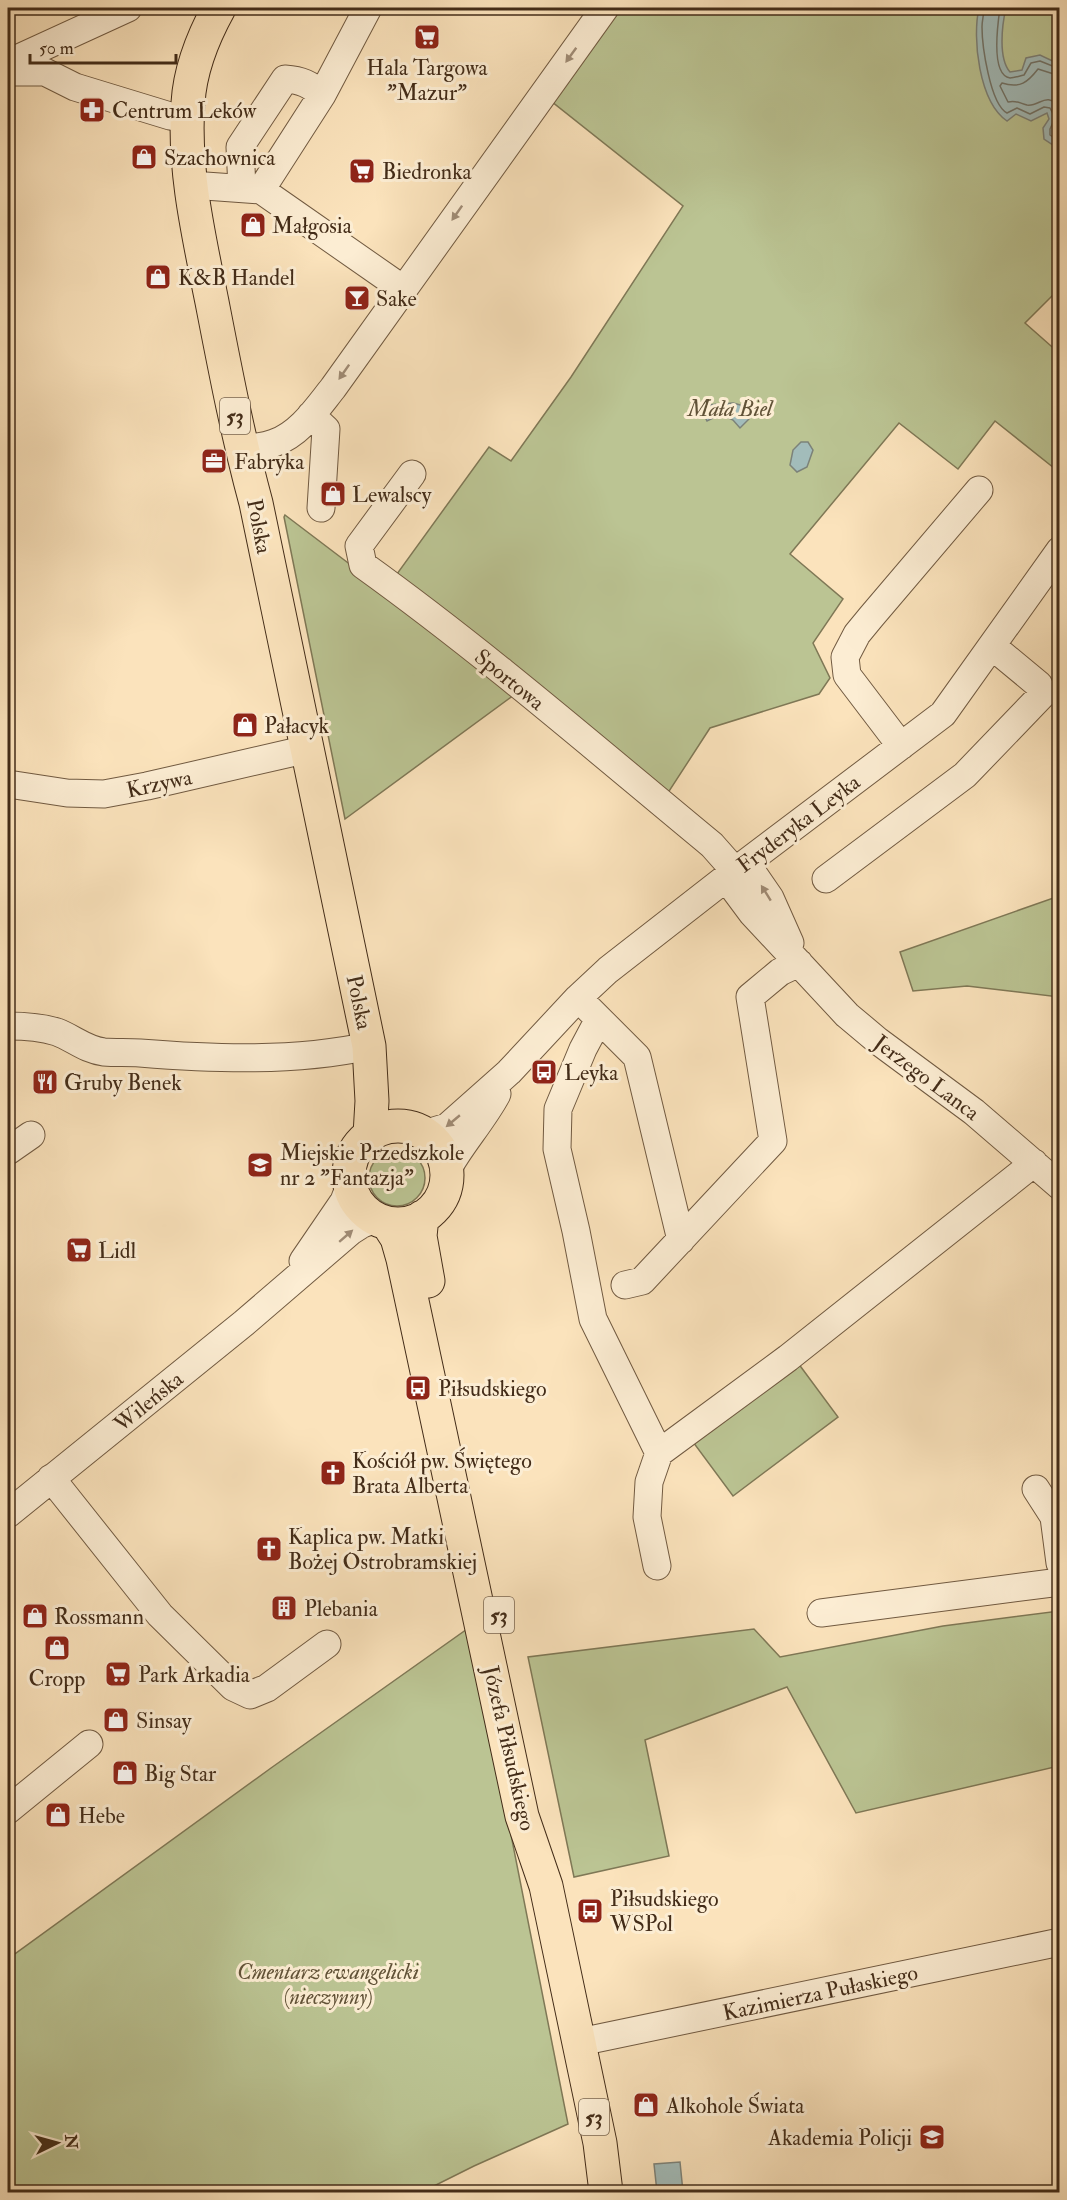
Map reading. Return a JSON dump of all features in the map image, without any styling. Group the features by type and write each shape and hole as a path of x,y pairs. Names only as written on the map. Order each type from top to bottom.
{"main road":[{"name":"Polska","path":"219,8 195,60 188,101 190,185 242,450 256,503 369,1046 372,1101 370,1135"},
{"name":"Polska","path":"369,1046 413,1131"},
{"path":"350,1185 349,1171 352,1158 360,1144 370,1135 391,1127 413,1131"},
{"name":"53","path":"413,1131 440,1151 446,1172"},
{"path":"382,1221 411,1222 422,1217 439,1201 445,1187 446,1172"},
{"name":"53","path":"350,1185 359,1205 382,1221"},
{"name":"Józefa Piłsudskiego","path":"422,1217 420,1236 423,1256 541,1814 546,1886"},
{"name":"Józefa Piłsudskiego","path":"382,1221 397,1238 403,1259 522,1816 546,1886 580,2042 600,2143 606,2193"}],"street":[{"path":"8,63 128,8"},
{"path":"252,189 322,95 368,8"},
{"path":"242,450 276,443 302,426 333,388 605,8"},
{"path":"8,72 45,72 75,87 187,119"},
{"path":"252,189 240,147 285,79 300,80 322,95"},
{"path":"190,185 252,189 403,289"},
{"path":"311,415 327,429 321,508"},
{"name":"Sportowa","path":"412,474 359,546 363,565 427,612 517,684 712,845 736,871"},
{"path":"901,746 847,675 845,657 871,616 979,490"},
{"name":"Fryderyka Leyka","path":"413,1131 447,1127 509,1072 578,998 608,970 943,714 1059,550"},
{"path":"826,879 965,775 1042,695 1039,685 992,646"},
{"name":"Krzywa","path":"8,784 67,793 104,794 308,749"},
{"name":"Jerzego Lanca","path":"736,871 770,898 799,963 847,1015 878,1041 974,1112 1059,1186"},
{"path":"625,1285 642,1281 773,1141 750,997 780,972 799,963"},
{"path":"578,998 637,1057 681,1240"},
{"path":"599,1019 583,1049 558,1109 557,1149 576,1230 593,1319 659,1453"},
{"path":"8,1026 32,1026 59,1033 101,1052 202,1058 293,1055 352,1050 369,1046"},
{"name":"Fryderyka Leyka","path":"446,1172 455,1154 485,1116 509,1072"},
{"path":"8,1151 31,1135"},
{"path":"657,1566 647,1517 649,1482 659,1453 788,1358 1034,1163"},
{"name":"Wileńska","path":"287,1287 312,1246 344,1201 350,1185"},
{"name":"Wileńska","path":"9,1508 119,1425 287,1287 351,1231 362,1224 382,1221"},
{"path":"51,1478 160,1615 233,1687 250,1695 267,1688 327,1644"},
{"path":"1036,1489 1054,1516 1059,1563"},
{"path":"821,1613 1059,1582"},
{"path":"8,1810 89,1744"},
{"name":"Kazimierza Pułaskiego","path":"580,2042 1059,1942"}],"green space":[{"name":"Mała Biel","path":"617,8 1059,8 1059,289 1025,323 1059,353 1059,472 995,421 958,469 899,423 790,554 843,599 813,643 830,678 819,694 710,728 664,799 394,578 489,447 511,461 571,377 683,206 551,101"},
{"path":"285,515 518,692 345,819 284,517"},
{"path":"1059,896 1059,997 967,986 913,991 900,952"},
{"path":"392,1150 402,1150 417,1158 423,1167 425,1178 423,1189 417,1198 402,1206 392,1206 381,1201 374,1194 369,1183 369,1173 374,1162 381,1155"},
{"path":"798,1363 838,1417 733,1496 693,1442"},
{"path":"1059,1611 1059,1766 856,1813 787,1687 645,1740 669,1856 574,1877 528,1657 754,1629 780,1657 943,1626"},
{"name":"Cmentarz ewangelicki (nieczynny)","path":"470,1627 568,2124 422,2192 8,2192 8,1959"}],"water":[{"path":"979,8 1006,8 1002,50 1010,72 1022,70 1026,58 1040,55 1059,64 1059,149 1044,139 1043,128 1049,119 1047,113 1031,121 1016,114 1007,121 997,112 990,100 984,85 977,52"},
{"path":"733,403 744,406 752,416 740,428 733,420 721,414 707,421 703,413 708,405"},
{"path":"801,442 808,442 813,450 807,467 797,472 790,465 793,450"},
{"path":"680,2162 683,2192 657,2192 654,2164"}],"place":[{"name":"Hala Targowa \"Mazur\"","path":"427,37"},
{"name":"Centrum Leków","path":"92,110"},
{"name":"Szachownica","path":"144,157"},
{"name":"Biedronka","path":"362,171"},
{"name":"Małgosia","path":"253,225"},
{"name":"K&B Handel","path":"158,277"},
{"name":"Sake","path":"357,298"},
{"name":"Fabryka","path":"214,461"},
{"name":"Lewalscy","path":"333,494"},
{"name":"Pałacyk","path":"245,725"},
{"name":"Leyka","path":"544,1072"},
{"name":"Gruby Benek","path":"45,1082"},
{"name":"Miejskie Przedszkole nr 2 \"Fantazja\"","path":"260,1165"},
{"name":"Lidl","path":"79,1250"},
{"name":"Piłsudskiego","path":"418,1388"},
{"name":"Kościół pw. Świętego Brata Alberta","path":"333,1473"},
{"name":"Kaplica pw. Matki Bożej Ostrobramskiej","path":"269,1549"},
{"name":"Plebania","path":"284,1608"},
{"name":"Rossmann","path":"35,1616"},
{"name":"Cropp","path":"57,1648"},
{"name":"Park Arkadia","path":"118,1674"},
{"name":"Sinsay","path":"116,1720"},
{"name":"Big Star","path":"125,1773"},
{"name":"Hebe","path":"58,1815"},
{"name":"Piłsudskiego WSPol","path":"590,1911"},
{"name":"Alkohole Świata","path":"646,2105"},
{"name":"Akademia Policji","path":"932,2137"}]}
